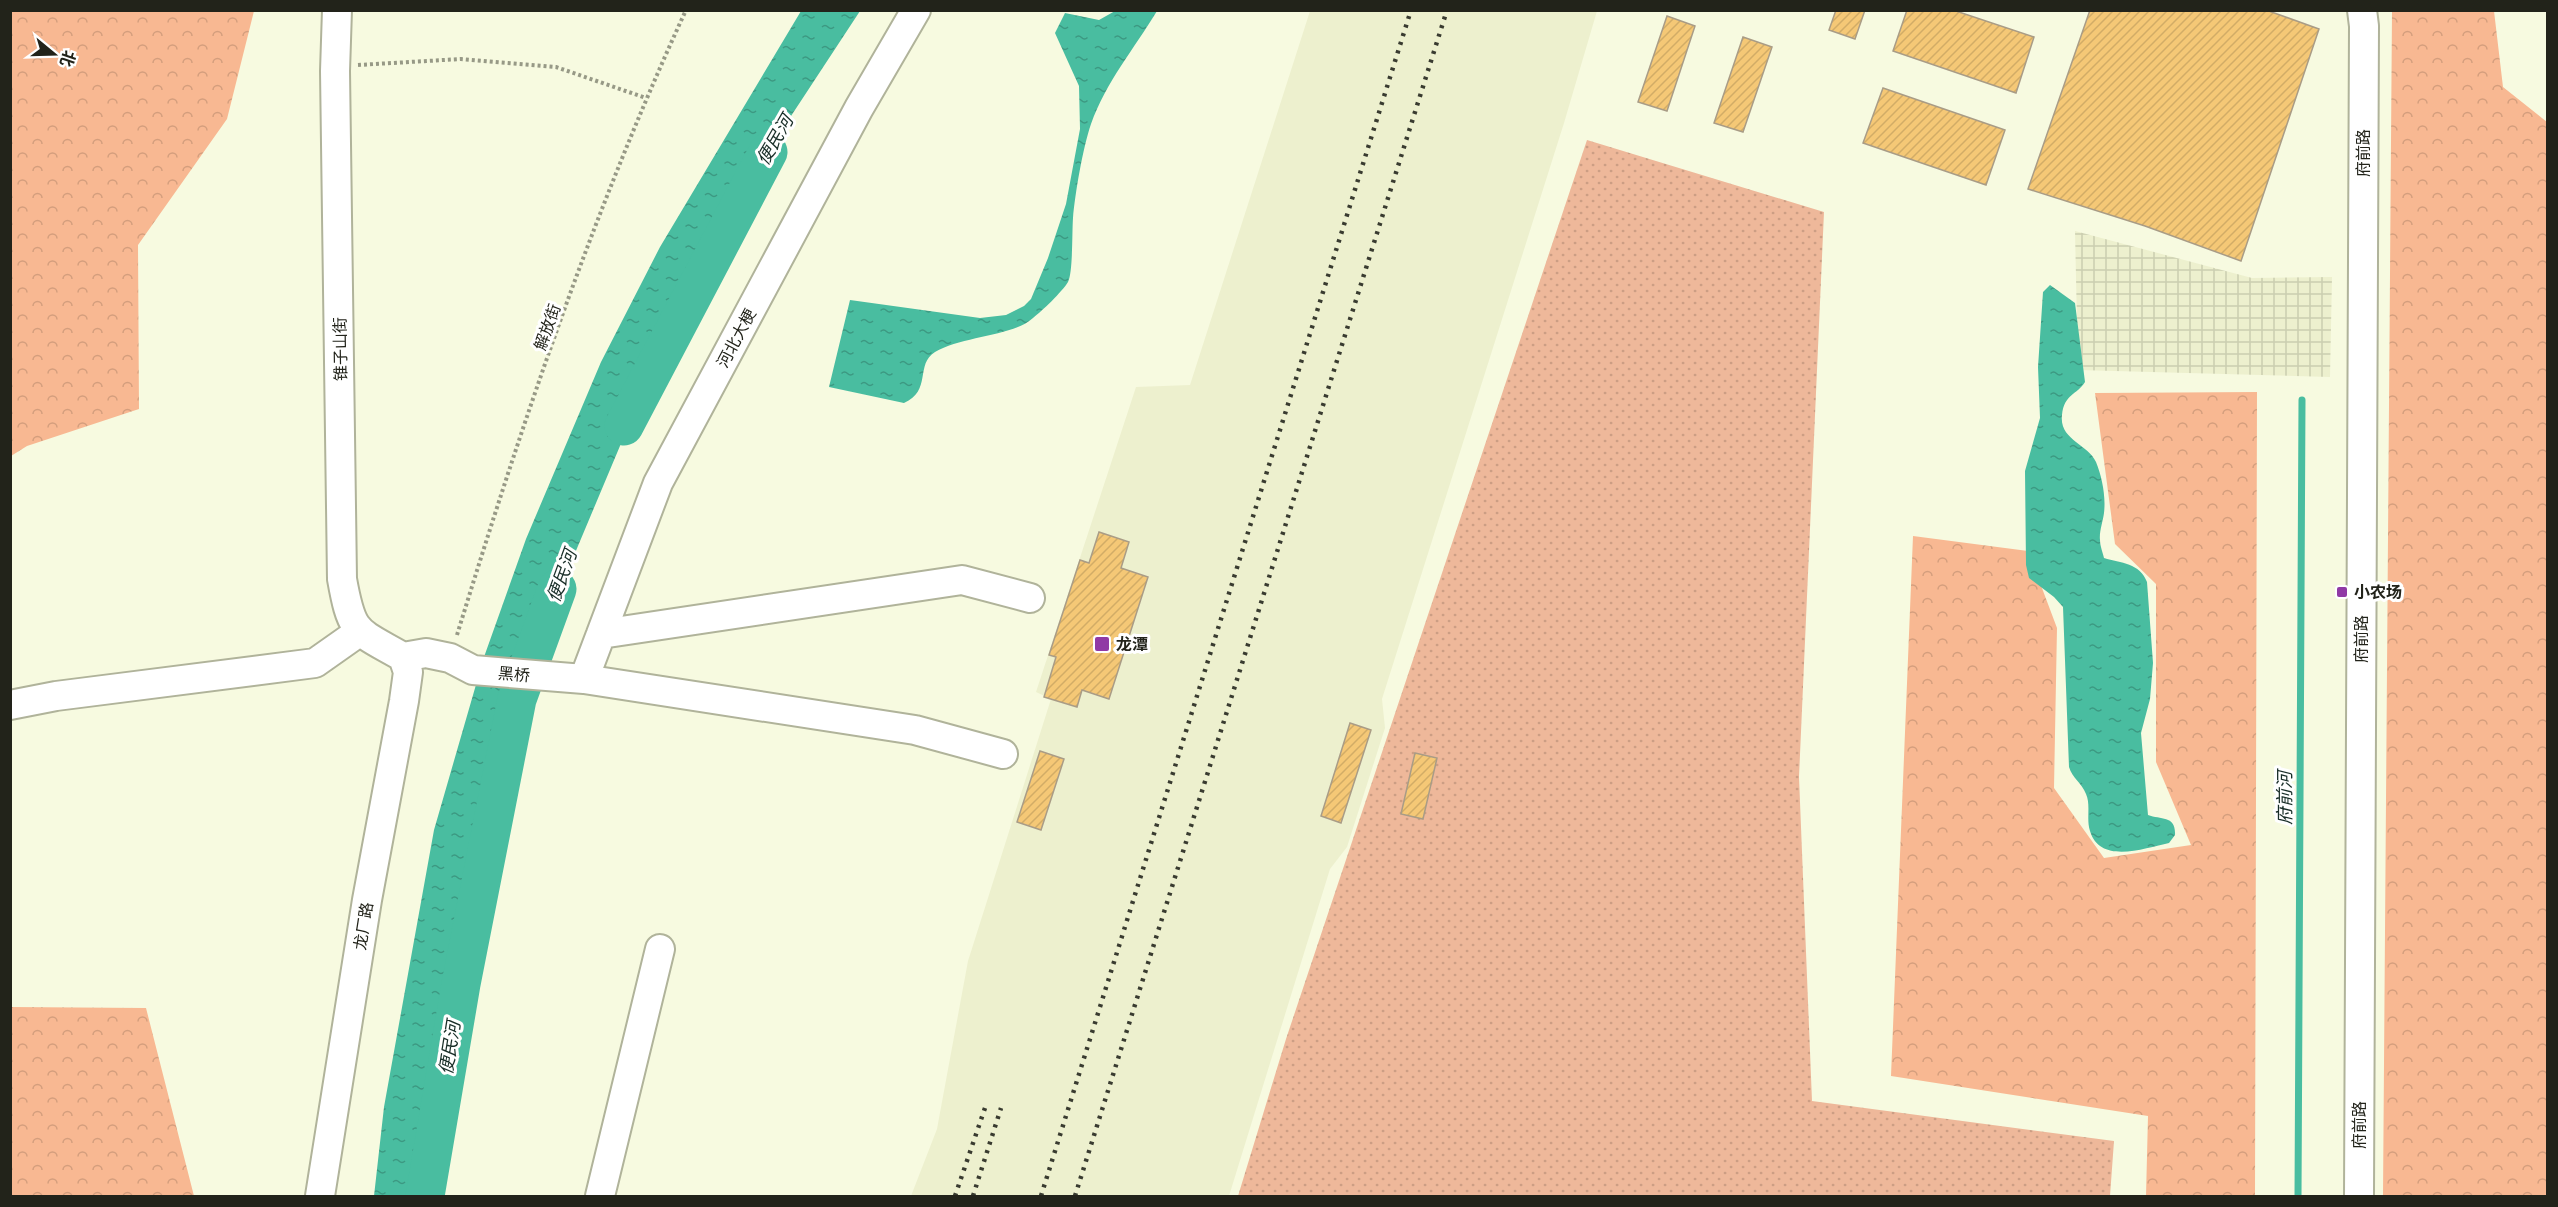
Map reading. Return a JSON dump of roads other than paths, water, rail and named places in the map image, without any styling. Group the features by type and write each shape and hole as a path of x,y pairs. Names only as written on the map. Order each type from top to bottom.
{"street":[{"name":"锥子山街","path":"337,10 340,540 342,579 349,615 359,632"},
{"name":"河北大梗","path":"584,679 658,483 859,108 916,10"},
{"name":"府前路","path":"2356,16 2359,1197"},
{"path":"601,634 962,580 1030,598"},
{"path":"10,705 56,696 315,663 359,632 404,657"},
{"name":"黑桥","path":"404,657 426,654 462,664 584,679 915,730 1003,754"},
{"name":"龙厂路","path":"320,1197 367,900 408,672 404,657"},
{"path":"600,1197 660,949"}],"water":[{"path":"801,11 860,11 770,148 694,287 646,384 528,665 504,735 456,959 421,1196 374,1196 384,1107 434,830 484,657 526,539 601,362 660,247"},
{"path":"1115,11 1157,11 1112,80 1091,124 1077,184 1071,270 1065,286 1057,296 1024,324 1013,329 959,342 935,352 926,363 918,392 904,403 829,387 850,300 980,318 1006,315 1024,306 1031,299 1066,204 1080,129 1079,86 1055,33 1065,13 1099,20"},
{"path":"2050,285 2075,303 2085,382 2065,403 2062,423 2069,436 2092,456 2100,474 2104,493 2104,513 2100,545 2104,558 2135,567 2147,582 2153,663 2150,699 2141,733 2148,815 2170,821 2175,829 2175,835 2169,843 2124,852 2103,848 2095,841 2090,831 2087,798 2069,767 2063,607 2029,578 2026,565 2025,471 2040,418 2038,367 2043,292"}],"waterway":[{"name":"便民河","path":"624,426 768,152"},
{"name":"府前河","path":"2298,1196 2302,400"},
{"name":"便民河","path":"425,1196 461,984 517,699 557,589"}],"railway":[{"path":"1041,1196 1411,10"},
{"path":"1075,1196 1447,10"},
{"path":"955,1196 986,1105"},
{"path":"973,1196 1001,1108"}],"place":[{"name":"小农场","path":"2342,592"},
{"name":"龙潭","path":"1102,644"}]}
